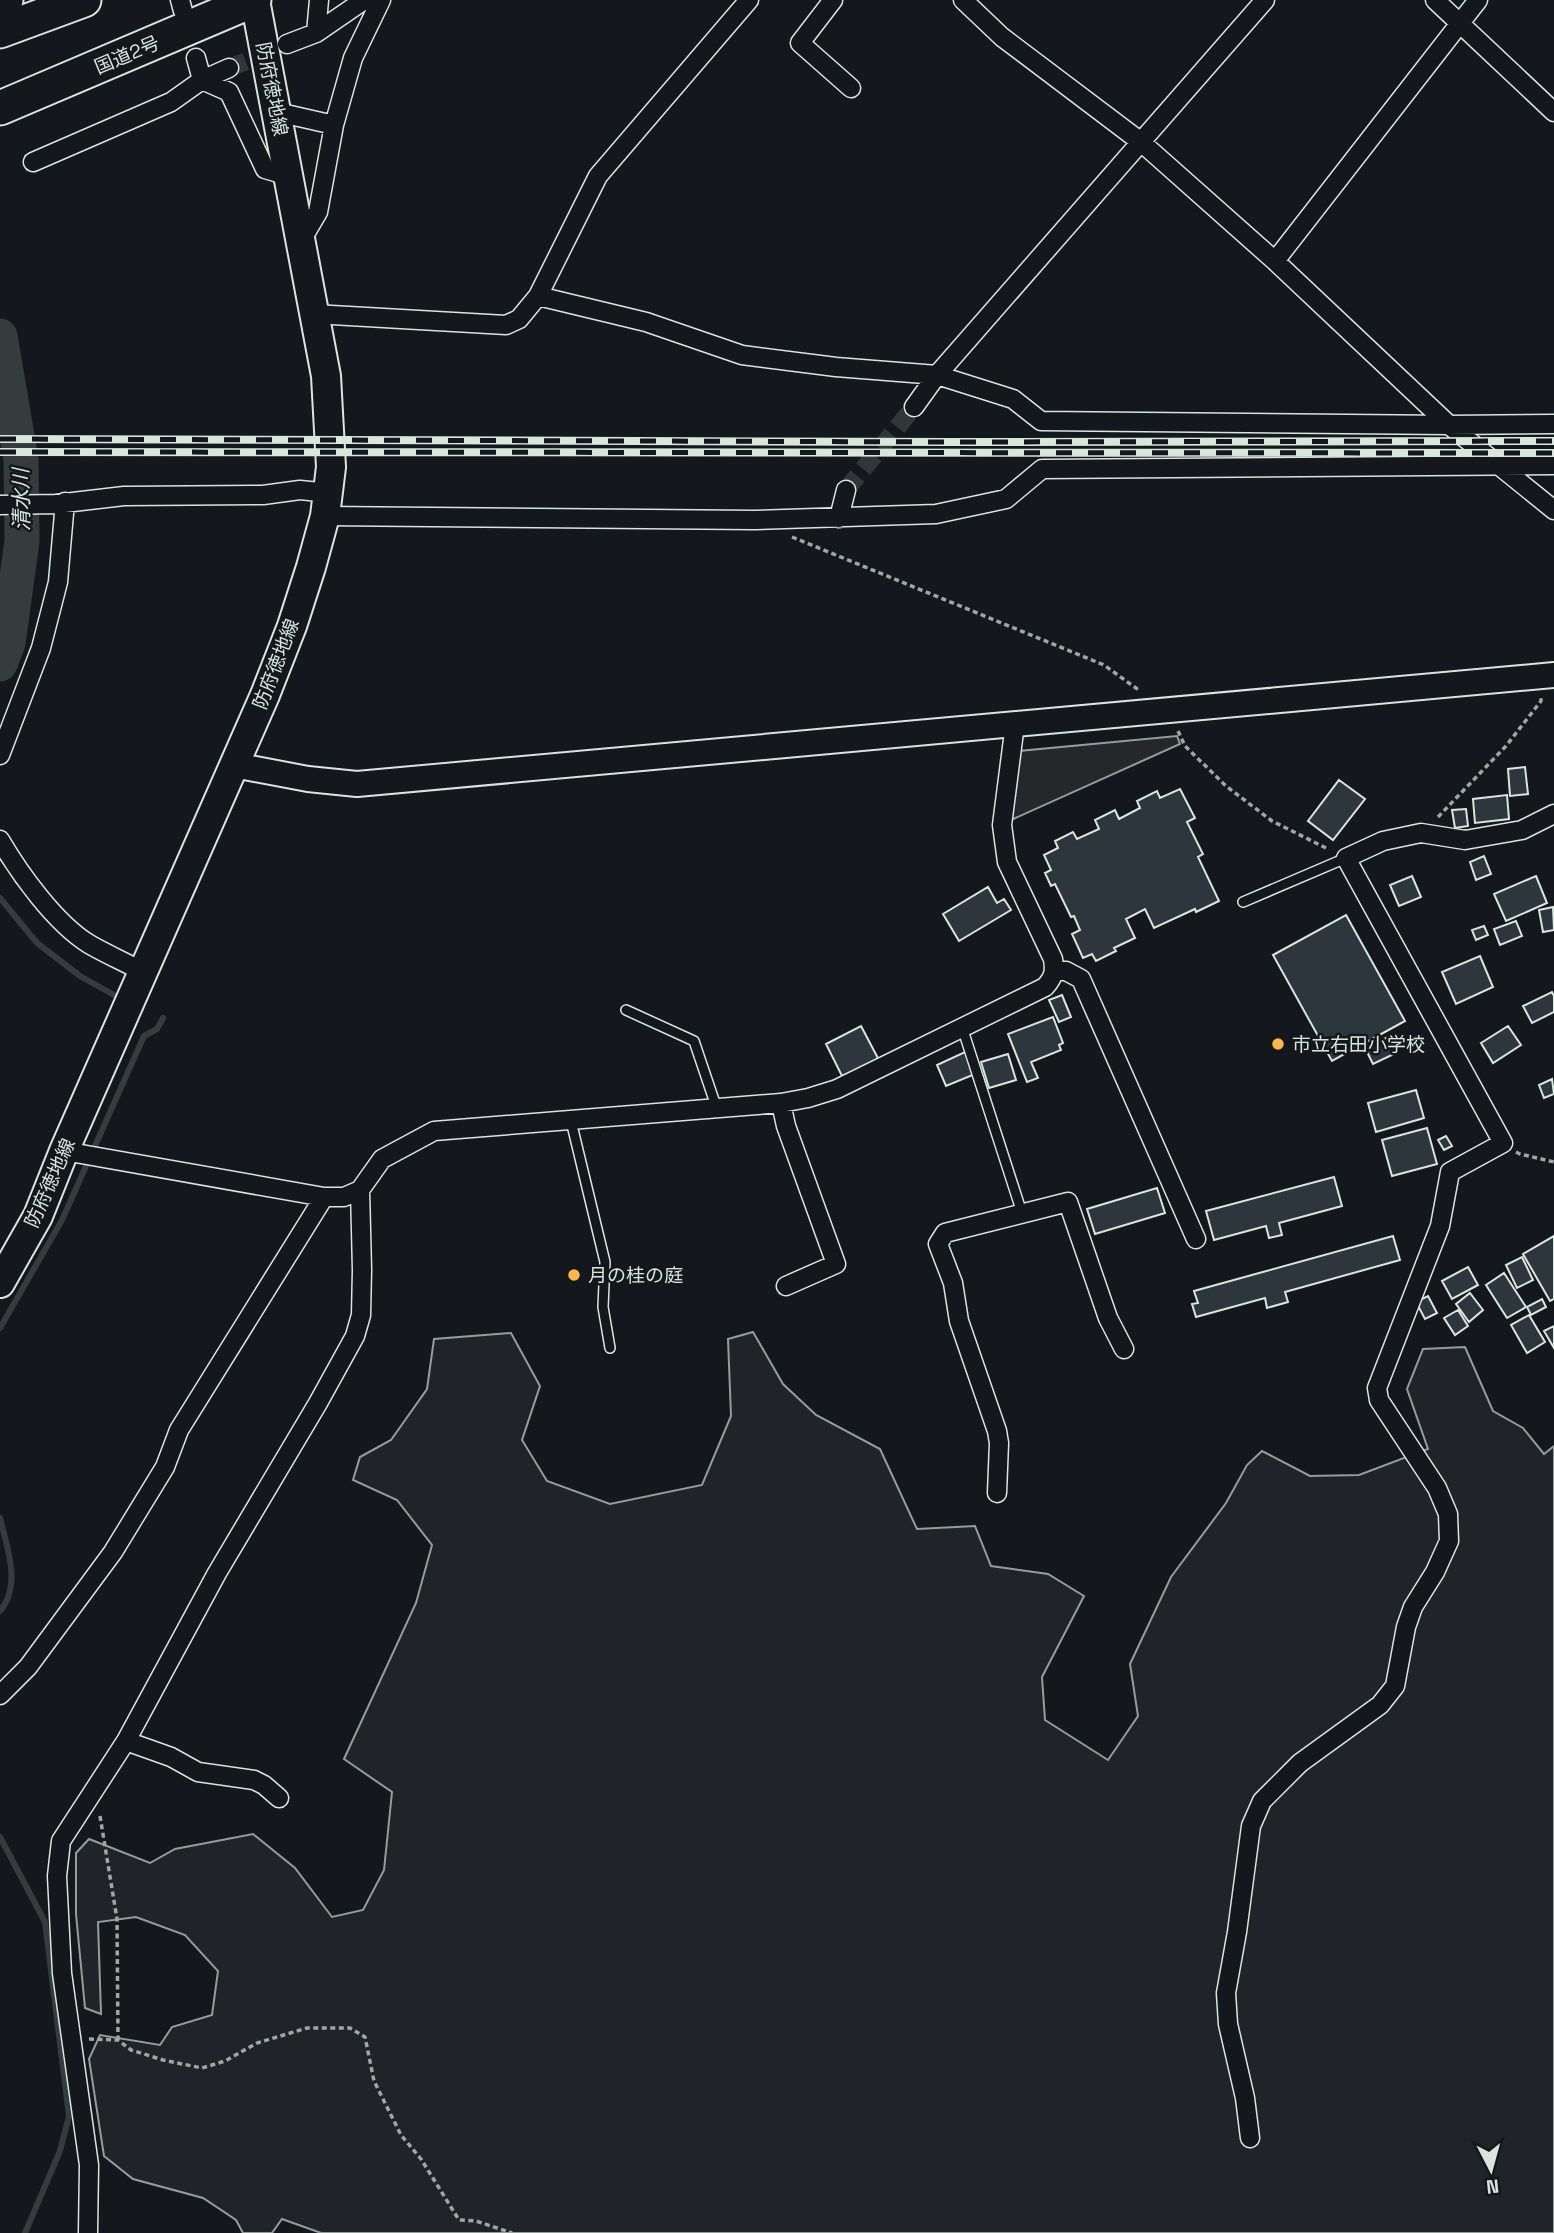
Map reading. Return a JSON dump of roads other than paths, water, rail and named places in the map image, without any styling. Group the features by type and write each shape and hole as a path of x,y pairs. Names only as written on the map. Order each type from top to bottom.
{"highway":[{"path":"0,2 6,0"},
{"path":"0,31 84,0"},
{"name":"国道2号","path":"0,108 255,0"}],"main road":[{"name":"防府徳地線","path":"0,1283 38,1216 64,1151 265,695 292,626 327,504 331,467 327,388 255,0"}],"street":[{"path":"316,33 319,0"},
{"path":"287,44 316,33 364,0"},
{"path":"301,241 318,212 334,125 353,58 381,0"},
{"path":"314,314 506,326 519,320 538,296 598,176 749,0"},
{"path":"834,0 800,43 851,88"},
{"path":"963,0 1002,37 1141,142 1275,261 1449,425 1554,510"},
{"path":"914,407 937,375 1265,0"},
{"path":"1435,0 1554,112"},
{"path":"1275,261 1478,0"},
{"path":"196,58 202,80"},
{"path":"33,162 171,102 202,80 229,68"},
{"path":"202,80 229,92 265,169 289,176"},
{"path":"277,112 334,125"},
{"path":"538,296 646,322 743,355 836,368 937,375 1013,399 1041,421 1554,424"},
{"path":"0,505 60,503 124,496 263,495 300,490 327,504 755,520 839,518 936,514 1006,499 1042,469 1554,465"},
{"path":"839,518 846,490"},
{"path":"0,755 44,635 58,582 60,503"},
{"path":"234,765 308,779 356,784 1547,676"},
{"path":"64,1151 324,1196 344,1197 360,1190 382,1159 434,1131 781,1103 837,1089 1045,987 1052,979 1055,971 1053,959 1007,862 1002,825 1015,724"},
{"path":"1250,2138 1245,2098 1227,2024 1226,1993 1251,1826 1262,1801 1300,1763 1380,1705 1395,1686 1406,1627 1413,1607 1435,1572 1449,1541 1448,1514 1437,1488 1379,1400 1377,1388 1440,1226 1450,1172 1503,1143 1346,858 1382,841 1421,833 1465,840 1522,830 1554,814"},
{"path":"0,840 15,866 63,923 88,943 143,972"},
{"path":"1055,971 1066,971 1081,979 1196,1239"},
{"path":"781,1103 786,1126 836,1264 786,1286"},
{"path":"88,2233 89,2165 62,1973 57,1876 61,1841 126,1741 217,1573 355,1336 361,1315 360,1190"},
{"path":"0,1695 28,1667 113,1552 165,1467 179,1430 324,1196"},
{"path":"997,1493 997,1431 959,1321 953,1283 938,1244 944,1233 1068,1202 1108,1318 1124,1349"},
{"path":"126,1741 171,1757 198,1772 254,1780 279,1798"}],"lane":[{"path":"1243,902 1346,858"},
{"path":"626,1010 694,1041 717,1109"},
{"path":"962,1027 1022,1213"},
{"path":"571,1121 605,1262 603,1307 610,1348"}],"waterway":[{"name":"清水川","path":"0,336 21,460 22,541 8,643 0,664"},
{"path":"0,898 37,943 80,976 114,995"},
{"path":"0,1328 62,1220 144,1036 157,1029 163,1018"},
{"path":"0,1518 12,1578 7,1601 0,1611"},
{"path":"0,1837 45,1922 69,2116 60,2151 25,2233"}],"tunnel":[{"path":"229,68 274,50"},
{"path":"846,490 914,407"}],"railway":[{"path":"0,439 1554,441"},
{"path":"0,452 1554,453"}],"place":[{"name":"市立右田小学校","path":"1278,1044"},
{"name":"月の桂の庭","path":"574,1275"}]}
